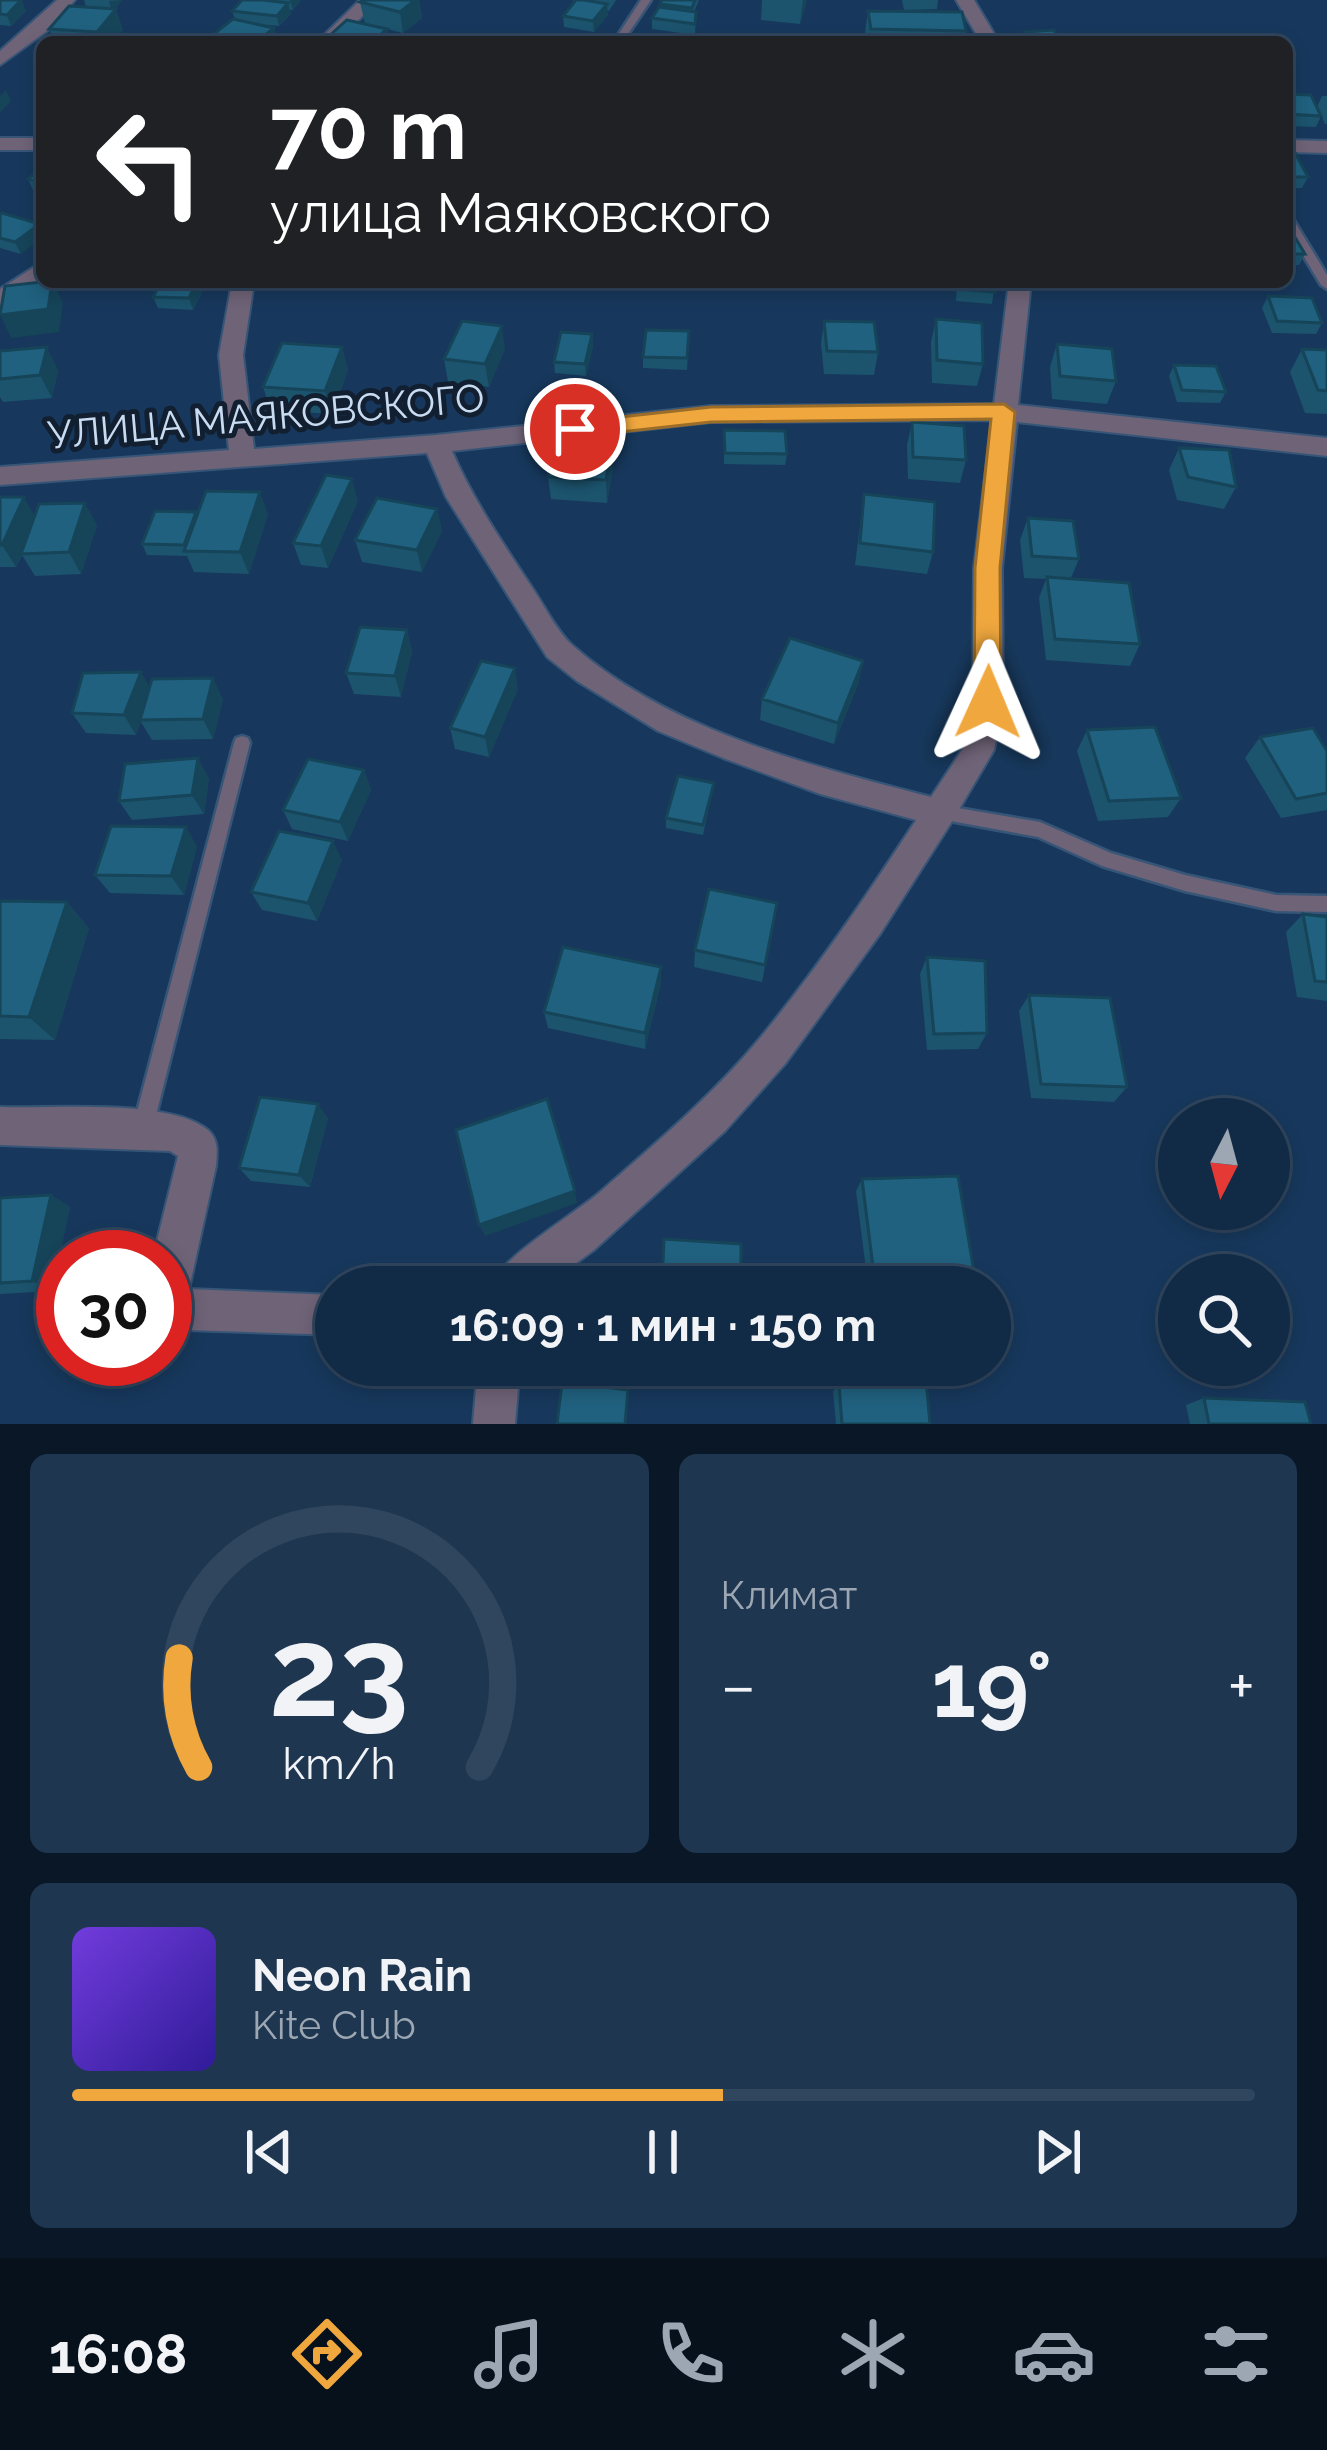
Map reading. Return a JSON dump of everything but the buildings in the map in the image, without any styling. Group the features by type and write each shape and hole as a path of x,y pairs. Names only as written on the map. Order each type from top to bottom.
{"street":[{"path":"0,60 66,0"},
{"path":"332,36 370,0"},
{"path":"965,0 986,36"},
{"path":"0,144 36,144"},
{"path":"1293,146 1327,147"},
{"path":"0,300 36,273"},
{"path":"243,288 231,356 243,460"},
{"path":"539,1266 580,1235 727,1102 772,1052 868,922 979,750 988,702 988,568 1018,288"},
{"name":"УЛИЦА МАЯКОВСКОГО","path":"0,476 436,444 711,414 1004,412 1327,447"},
{"path":"436,444 459,497 556,649 587,673 669,722 734,749 820,781 940,813"},
{"path":"0,1126 175,1132 198,1146 199,1172 167,1279 168,1300 187,1310 315,1314"},
{"path":"494,1424 497,1386"}],"lane":[{"path":"623,35 646,0"},
{"path":"1293,229 1327,285"},
{"path":"143,1128 242,743"},
{"path":"940,813 1040,830 1108,860 1185,883 1276,903 1327,904"}],"route":[{"path":"575,429 711,414 1004,412 988,568 988,702"}]}
